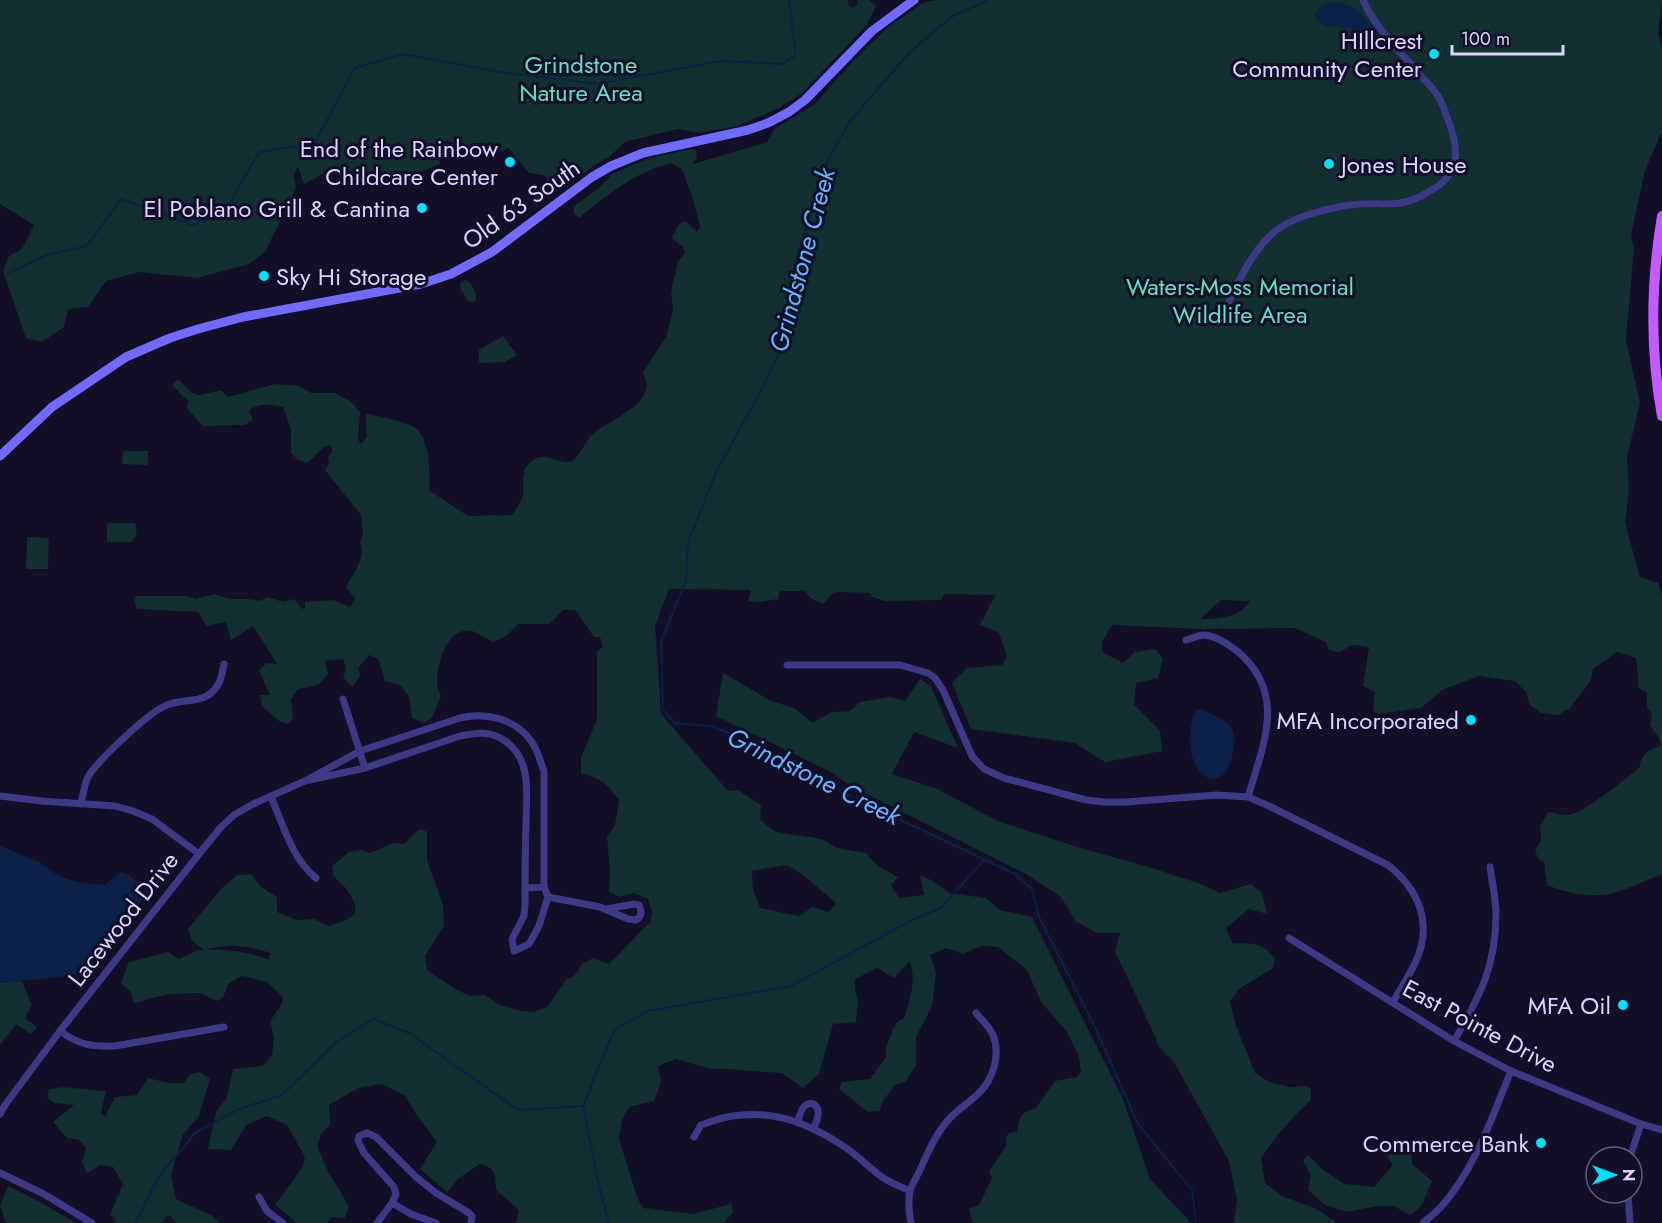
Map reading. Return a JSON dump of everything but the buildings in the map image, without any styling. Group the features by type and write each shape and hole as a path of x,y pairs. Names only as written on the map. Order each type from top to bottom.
{"main road":[{"name":"Old 63 South","path":"0,456 52,407 126,357 198,329 243,317 422,284 451,274 492,252 592,177 611,166 643,153 748,130 768,123 805,100 872,31 914,0"},
{"path":"1662,216 1656,250 1653,290 1653,339 1662,416"}],"street":[{"path":"1220,321 1244,271 1265,242 1279,229 1314,213 1334,208 1402,202 1419,197 1446,180 1453,170 1456,146 1438,96 1385,34 1363,0"},
{"path":"1186,640 1203,635 1225,643 1249,663 1261,682 1268,710 1267,728 1248,797"},
{"path":"81,804 89,776 103,758 153,712 166,705 200,699 209,695 219,684 224,664"},
{"path":"787,664 900,665 928,673 935,678 943,690 972,756 984,769 1004,778 1086,800 1104,802 1217,795 1248,797 1388,865 1413,890 1423,923 1422,944 1416,962 1393,1002"},
{"path":"343,699 365,768"},
{"path":"470,716 492,717 513,724 531,741 544,771 544,887 548,897 539,926 529,944 514,951 512,939 524,916 525,771 521,757 500,737 488,733 473,733 365,768 305,781 360,751 470,716"},
{"name":"Lacewood Drive","path":"0,1114 60,1031 222,826 234,815 253,804 305,781"},
{"path":"0,796 115,806 133,811 152,819 199,854"},
{"path":"271,797 295,854 307,871 316,878"},
{"path":"1454,1041 1476,1002 1491,961 1496,912 1490,867"},
{"path":"525,888 544,887"},
{"path":"548,897 606,909"},
{"name":"East Pointe Drive","path":"1289,938 1454,1041 1511,1071 1641,1124 1662,1130"},
{"path":"911,1223 908,1212 910,1191 928,1151 951,1117 979,1094 987,1085 992,1074 996,1055 993,1036 986,1023 976,1013"},
{"path":"60,1031 72,1040 99,1047 224,1026"},
{"path":"1423,1223 1440,1209 1459,1184 1474,1156 1511,1071"},
{"path":"798,1123 805,1105 815,1104 819,1113 813,1129"},
{"path":"693,1137 701,1125 720,1118 754,1114 770,1116 798,1123 836,1141 884,1178 910,1191"},
{"path":"1634,1145 1641,1124"},
{"path":"377,1223 396,1194 394,1187 359,1146 359,1136 367,1133 371,1134 436,1193 469,1213 472,1216 471,1223"},
{"path":"0,1173 42,1193 92,1223"},
{"path":"259,1197 267,1211 283,1223"},
{"path":"392,1203 411,1214 436,1223"},
{"path":"1629,1205 1630,1223"}],"green space":[{"name":"Grindstone Nature Area","path":"0,0 848,0 852,8 858,4 857,0 869,0 876,6 867,25 802,93 779,108 737,126 699,133 678,129 625,142 609,157 563,189 543,175 529,173 508,147 502,152 483,144 463,147 447,140 440,144 438,154 440,164 397,181 371,172 323,174 304,184 298,166 294,175 296,188 265,252 249,264 197,278 139,272 106,281 88,307 68,309 64,327 42,342 26,338 3,271 9,256 22,249 34,225 0,204"},
{"name":"Waters-Moss Memorial Wildlife Area","path":"935,0 1662,0 1658,33 1662,49 1662,130 1645,171 1631,235 1634,248 1626,340 1640,403 1627,457 1629,490 1625,523 1640,577 1658,583 1662,597 1662,874 1608,894 1572,893 1547,885 1544,862 1538,859 1535,850 1541,841 1540,826 1548,812 1568,815 1584,809 1640,767 1641,759 1646,753 1661,746 1659,738 1650,725 1652,713 1647,708 1647,693 1639,688 1636,658 1617,652 1593,669 1591,680 1570,708 1558,715 1541,713 1530,705 1526,692 1515,681 1479,676 1442,690 1421,708 1378,714 1373,711 1375,692 1363,686 1369,647 1352,645 1340,652 1329,650 1326,642 1295,628 1202,629 1112,625 1102,642 1102,652 1123,663 1135,652 1155,649 1163,659 1158,678 1136,683 1134,705 1160,731 1162,751 1105,762 1075,743 971,729 952,683 967,668 1002,665 1007,656 999,633 980,625 995,595 944,594 941,600 885,601 872,597 870,593 836,592 823,604 810,598 805,591 779,591 778,599 759,602 748,601 751,590 669,589 655,626 661,714 728,791 738,790 761,805 760,820 776,832 822,839 837,848 866,853 878,866 898,877 891,885 899,898 924,895 920,875 949,893 986,898 1000,910 1032,917 1123,1099 1150,1179 1191,1223 973,1223 969,1209 979,1205 992,1178 989,1172 1007,1144 1006,1138 1009,1133 1017,1132 1021,1116 1035,1109 1055,1081 1077,1077 1081,1071 1078,1055 1067,1032 1041,1002 1027,970 998,947 981,946 963,954 946,948 930,955 936,973 932,1006 916,1037 916,1065 905,1082 895,1085 882,1102 880,1111 868,1112 839,1089 842,1082 870,1079 886,1057 886,1046 896,1023 904,1018 911,997 913,976 910,961 894,978 877,968 855,979 858,999 856,1022 833,1024 819,1074 803,1088 782,1073 708,1068 676,1059 658,1066 661,1082 654,1101 629,1107 622,1120 619,1139 637,1197 643,1208 693,1214 731,1204 733,1212 724,1223 516,1223 519,1210 496,1190 495,1176 489,1167 480,1164 459,1178 447,1192 420,1169 437,1142 405,1096 382,1084 358,1088 329,1105 330,1124 321,1135 317,1145 327,1170 349,1206 345,1218 332,1217 327,1223 297,1223 275,1205 302,1168 305,1157 287,1125 267,1116 246,1125 231,1150 208,1149 216,1112 227,1097 233,1069 262,1066 272,1056 274,1037 270,1021 282,1004 283,997 267,982 242,976 228,984 223,998 217,1001 200,993 169,994 134,1003 131,992 121,983 129,962 168,952 179,959 204,950 192,941 188,929 221,889 237,875 251,874 261,887 277,897 277,912 297,920 314,919 329,926 344,921 355,912 351,895 334,877 332,866 349,852 361,850 370,853 393,843 405,844 413,834 421,829 427,832 427,860 443,905 444,926 425,956 427,970 470,996 485,995 500,1005 521,1011 533,1012 547,1007 566,980 575,975 582,964 593,958 609,964 650,922 652,912 648,899 634,893 620,897 609,892 607,837 615,825 619,800 603,782 581,774 581,758 597,719 597,651 603,647 600,637 594,637 575,610 563,610 549,624 518,624 506,636 493,642 472,631 456,634 441,657 437,684 441,696 432,718 424,723 412,718 409,696 400,685 385,681 378,659 369,655 358,668 360,675 353,687 343,678 346,669 343,659 325,661 328,674 318,685 298,689 291,699 293,718 288,724 279,721 262,706 260,695 270,695 259,670 267,663 277,664 253,626 231,640 226,622 206,626 198,612 136,609 134,601 136,596 188,596 195,599 215,594 227,598 259,601 268,597 283,602 294,599 302,609 305,608 305,602 333,600 350,607 355,599 346,587 360,560 360,542 363,533 361,515 325,470 332,448 329,445 326,446 307,463 298,460 291,453 291,430 283,407 278,406 261,405 249,410 253,420 245,425 203,426 186,407 189,402 172,385 178,379 196,395 221,390 228,397 275,384 299,386 311,393 335,393 350,401 360,412 358,439 361,444 367,437 366,414 413,426 421,434 427,449 430,491 468,516 512,515 523,494 524,475 529,463 542,457 565,462 572,461 593,434 640,401 647,383 643,372 666,337 673,310 671,293 678,261 685,253 683,247 672,238 678,225 685,221 697,232 700,227 682,169 670,163 633,179 579,218 574,213 573,207 599,188 612,174 647,159 690,149 696,150 697,156 693,164 767,142 774,129 815,104 854,60 888,27 923,3","holes":["1221,600 1250,601 1246,607 1235,614 1210,619 1201,618","787,865 803,875 836,903 829,912 813,907 799,916 760,908 753,889 752,871","229,946 253,948 270,953 269,960 244,953 204,950"]},
{"path":"466,280 475,292 476,300 473,302 467,301 460,287 461,282"},
{"path":"503,336 517,355 505,362 479,363 479,350"},
{"path":"123,451 148,451 148,465 122,464"},
{"path":"107,523 135,523 137,534 132,542 107,542"},
{"path":"27,537 49,538 48,569 26,569"},
{"path":"723,673 769,700 796,709 812,723 832,712 850,711 860,702 891,697 905,701 920,679 931,686 958,748 914,732 892,774 937,789 998,821 1077,847 1152,868 1220,893 1251,884 1262,893 1267,914 1249,909 1226,928 1232,943 1261,946 1275,959 1272,969 1240,988 1230,1001 1235,1023 1255,1073 1269,1082 1290,1087 1305,1086 1311,1089 1311,1100 1284,1127 1261,1158 1265,1183 1282,1196 1314,1208 1335,1223 1234,1223 1237,1200 1229,1161 1174,1062 1159,1047 1115,951 1120,933 1098,933 1076,922 1061,897 1026,874 851,786 831,772 716,716"},
{"path":"22,981 32,1005 25,1018 37,1027 31,1034 16,1024 0,1045 0,983"},
{"path":"199,1072 210,1079 198,1118 183,1134 171,1175 176,1199 211,1215 220,1223 177,1223 169,1215 161,1223 116,1223 110,1214 123,1185 113,1167 100,1165 87,1173 82,1162 86,1148 79,1140 67,1138 53,1122 74,1105 54,1103 47,1097 49,1089 62,1087 106,1091 101,1113 105,1117 115,1097 137,1095 148,1078 169,1083 184,1083 190,1074"},
{"path":"1401,1148 1411,1151 1412,1164 1432,1181 1421,1207 1410,1215 1394,1206 1378,1206 1347,1212 1325,1205 1308,1190 1311,1176 1303,1161 1308,1155 1323,1170 1345,1184 1374,1187 1393,1165 1387,1156"},
{"path":"8,1186 76,1223 6,1223 0,1206"}],"water":[{"path":"1334,2 1350,6 1364,16 1379,34 1378,42 1374,46 1369,46 1351,29 1323,25 1315,18 1321,7"},
{"path":"1201,709 1226,722 1233,733 1234,745 1228,769 1214,779 1200,771 1192,756 1191,727 1196,710"},
{"path":"0,845 39,862 59,876 78,882 104,885 123,872 141,887 144,899 81,975 0,983"}],"waterway":[{"path":"8,273 47,255 87,246 121,199 192,225 222,216 259,152 314,144 355,68 403,54 506,73 599,84 720,61 783,64 796,55 789,0"},
{"name":"Grindstone Creek","path":"988,0 951,17 910,52 849,122 823,170 797,258 782,346 761,391 717,470 688,543 686,581 661,641 663,710 675,723 711,726 746,740 806,775 1015,874 1032,889 1039,917 1096,1029 1138,1124 1192,1190 1196,1223"},
{"path":"135,1223 158,1178 195,1133 239,1109 282,1095 335,1043 373,1019 409,1033 518,1110 583,1106 614,1030 648,1011 791,986 910,921 941,908 983,861"},
{"path":"583,1106 609,1223"}],"place":[{"name":"HIllcrest Community Center","path":"1434,54"},
{"name":"End of the Rainbow Childcare Center","path":"510,162"},
{"name":"Jones House","path":"1329,164"},
{"name":"El Poblano Grill & Cantina","path":"422,208"},
{"name":"Sky Hi Storage","path":"264,276"},
{"name":"MFA Incorporated","path":"1471,720"},
{"name":"MFA Oil","path":"1623,1005"},
{"name":"Commerce Bank","path":"1541,1143"}]}
